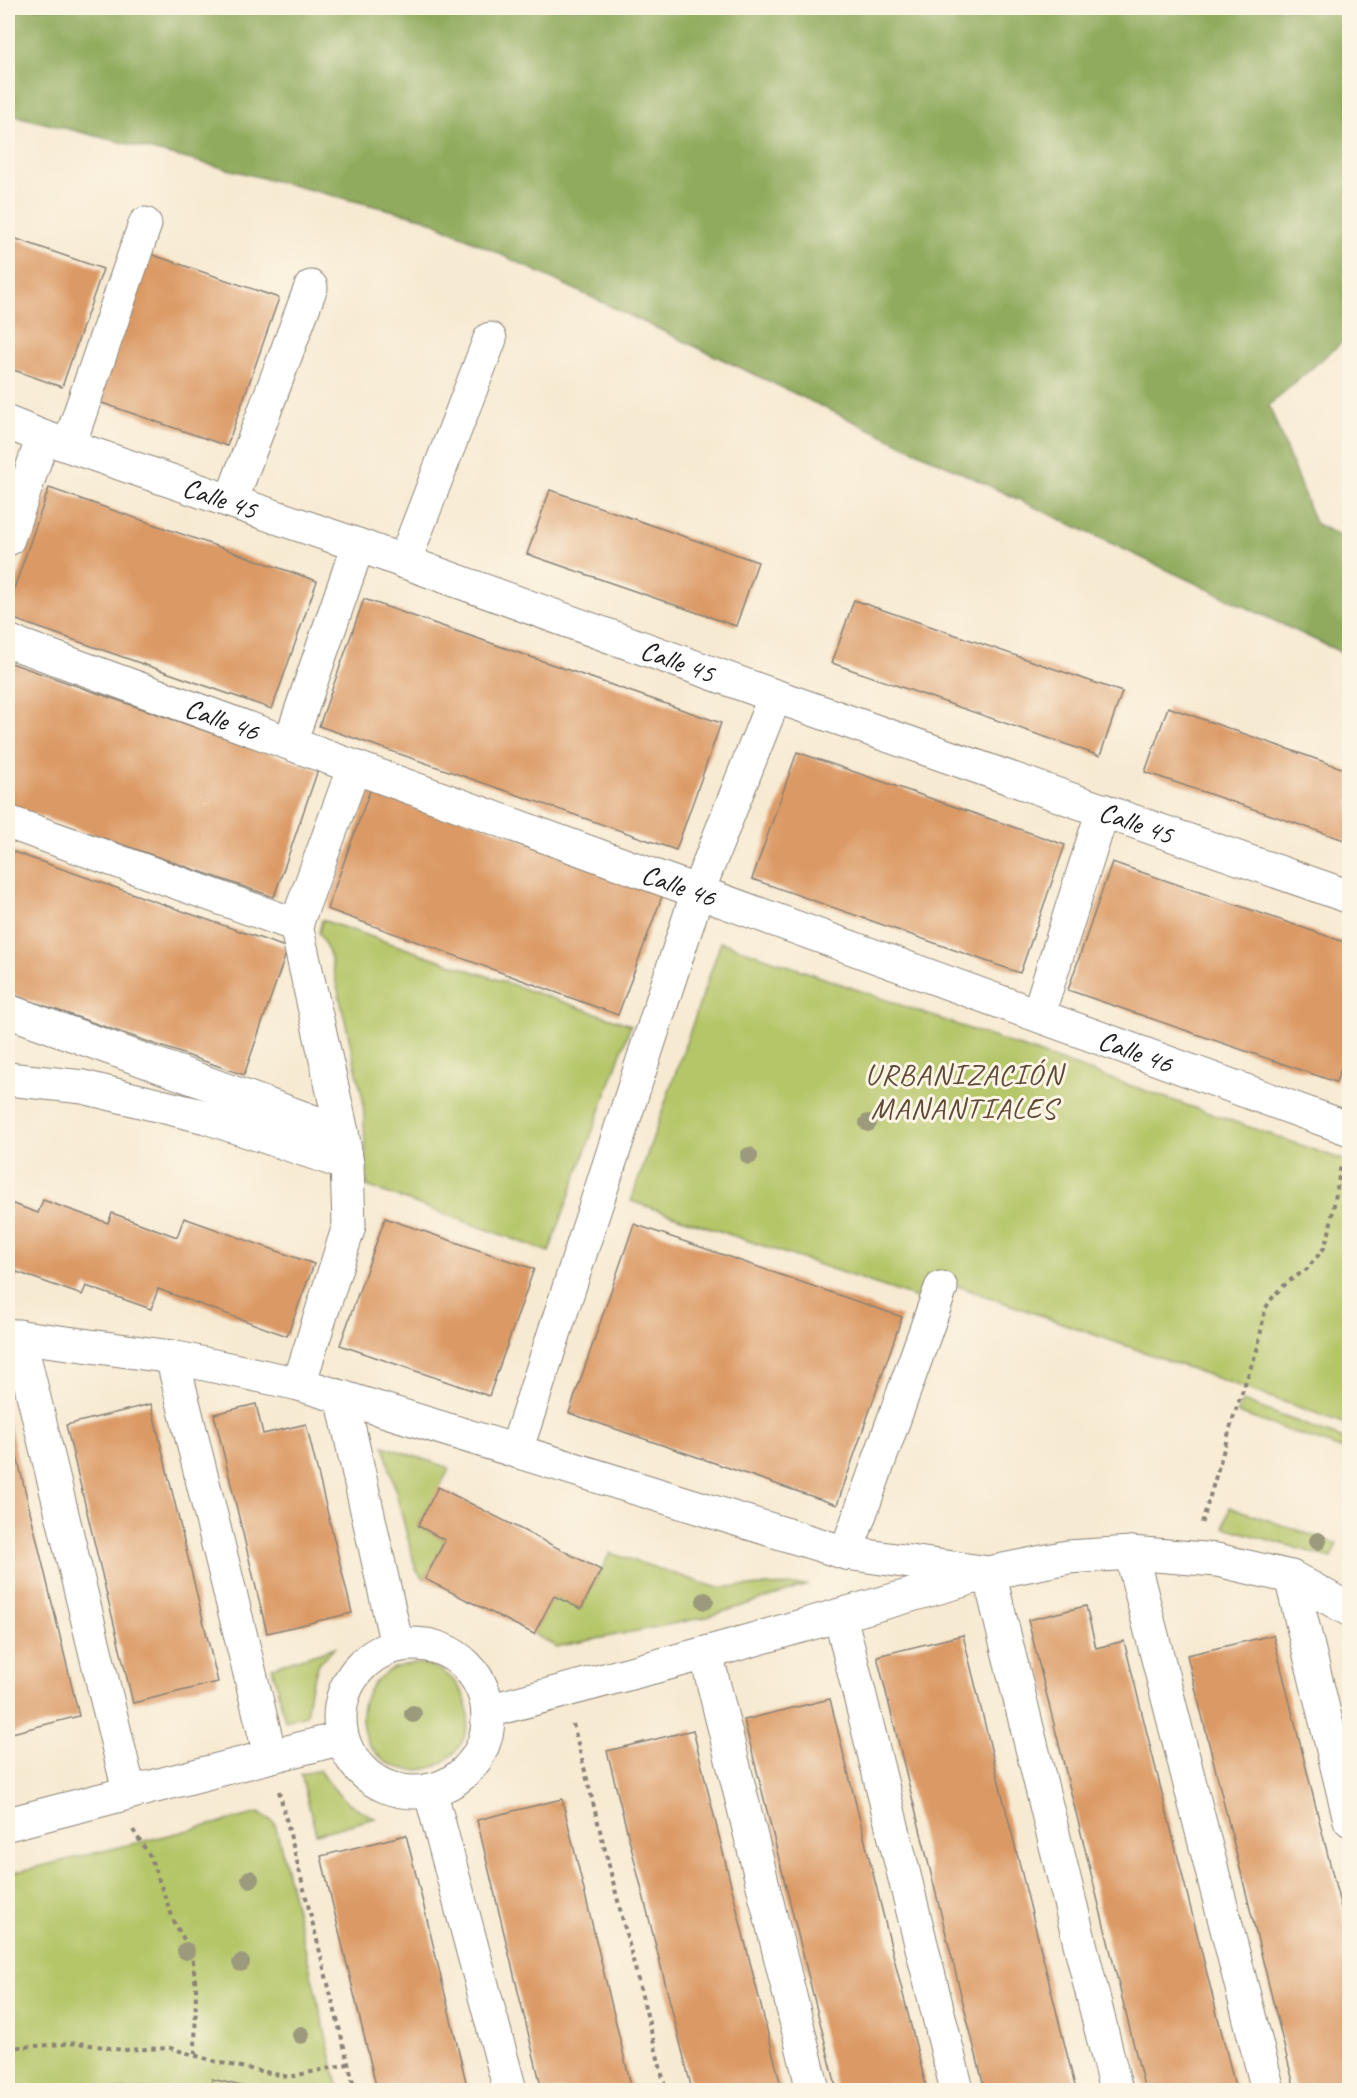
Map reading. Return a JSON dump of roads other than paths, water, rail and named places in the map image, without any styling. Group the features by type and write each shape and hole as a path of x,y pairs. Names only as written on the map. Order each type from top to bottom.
{"street":[{"path":"8,539 56,441 145,224"},
{"path":"231,501 311,286"},
{"path":"404,562 490,339"},
{"name":"Calle 45","path":"8,423 358,545 775,696 1350,897"},
{"path":"290,743 358,545"},
{"name":"Calle 46","path":"8,640 1038,1015 1346,1144"},
{"path":"516,1451 698,891 775,696"},
{"path":"299,1384 349,1226 347,1164 342,1132 296,925 354,766"},
{"path":"1038,1015 1104,810"},
{"path":"8,822 296,925"},
{"path":"8,1011 342,1132"},
{"path":"8,1079 83,1087 206,1117 347,1164"},
{"path":"846,1553 941,1288"},
{"path":"121,1794 13,1335 172,1357 299,1384 846,1553 989,1573"},
{"path":"172,1357 270,1755"},
{"path":"342,1397 397,1646"},
{"path":"488,1711 706,1653 989,1573 1068,1557 1131,1553 1217,1560 1291,1577 1350,1610"},
{"path":"1131,1553 1268,2091"},
{"path":"989,1573 1116,2091"},
{"path":"1291,1577 1350,1820"},
{"path":"840,1615 957,2091"},
{"path":"423,1644 447,1651 468,1666 482,1687 488,1711 486,1738 474,1762 455,1780 430,1790 408,1791 386,1786 366,1774 352,1758 342,1738 340,1714 345,1691 357,1670 375,1655 397,1646 423,1644"},
{"path":"706,1653 813,2091"},
{"path":"8,1824 342,1738"},
{"path":"430,1790 510,2091"}],"district":[{"name":"URBANIZACIÓN MANANTIALES","path":"964,1091"}]}
